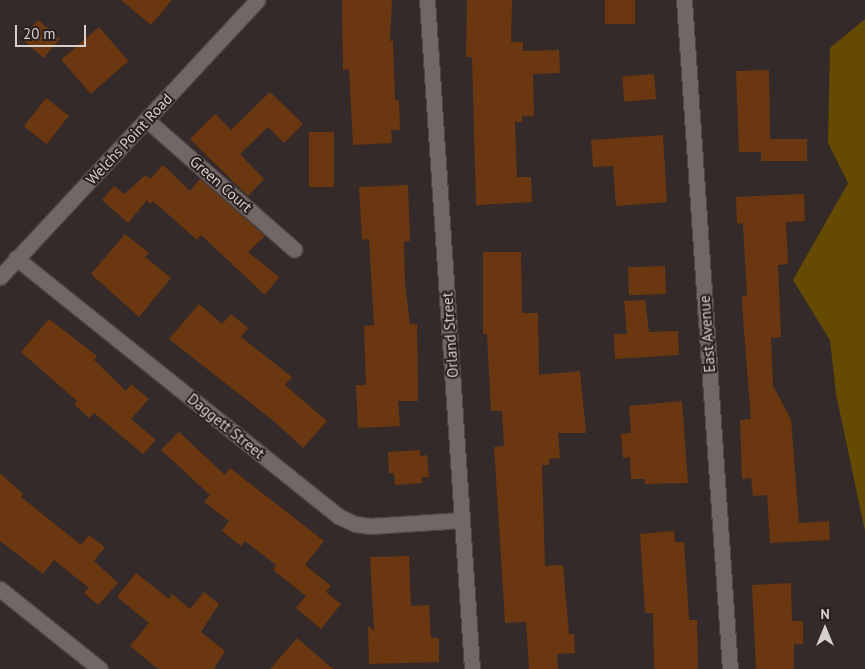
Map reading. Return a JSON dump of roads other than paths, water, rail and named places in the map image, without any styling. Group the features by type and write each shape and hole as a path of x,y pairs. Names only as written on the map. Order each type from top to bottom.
{"street":[{"name":"Welchs Point Road","path":"0,277 258,0"},
{"name":"Orland Street","path":"427,0 472,669"},
{"name":"East Avenue","path":"684,0 730,669"},
{"name":"Green Court","path":"147,120 294,249"},
{"name":"Daggett Street","path":"16,258 338,516 355,524 371,526 462,520"},
{"path":"0,589 100,669"}]}
